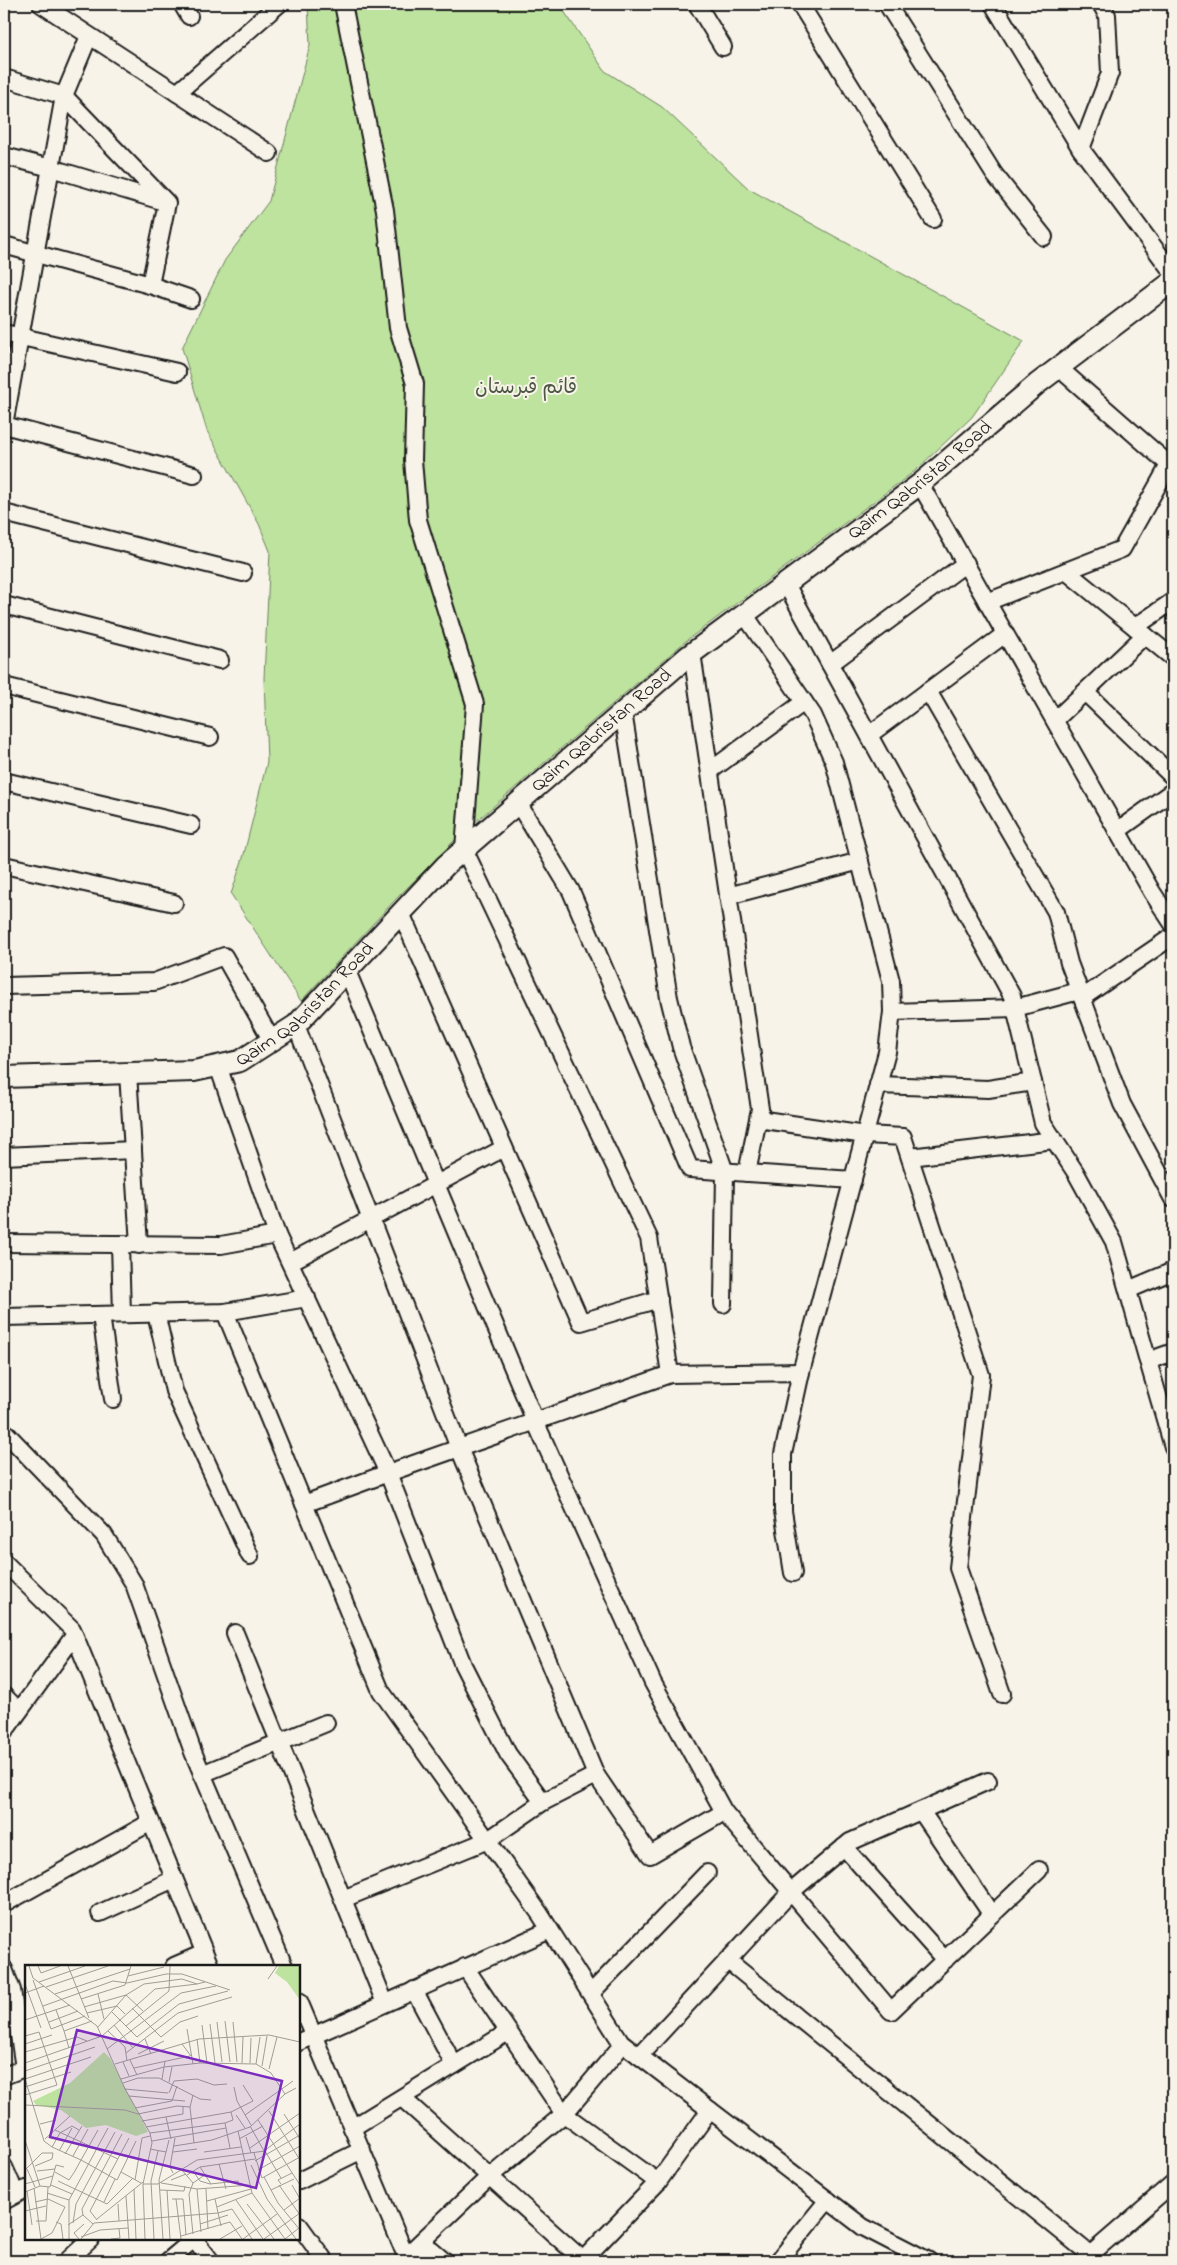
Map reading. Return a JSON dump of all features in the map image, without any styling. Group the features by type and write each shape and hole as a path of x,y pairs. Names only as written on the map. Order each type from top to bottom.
{"street":[{"path":"41,4 63,9 89,36 269,153"},
{"path":"177,94 279,4"},
{"path":"343,4 385,210 398,328 415,384 413,460 418,520 475,704 464,849 649,1238 670,1374"},
{"path":"697,4 723,47"},
{"path":"800,4 933,219"},
{"path":"887,4 994,174 1044,237"},
{"path":"993,4 1081,149 1173,273"},
{"path":"1081,149 1110,73 1107,15 1101,4"},
{"path":"89,36 64,96 4,425 194,475"},
{"path":"4,78 64,96 167,203"},
{"path":"4,156 167,203"},
{"path":"150,285 167,203"},
{"path":"4,246 150,285 191,299"},
{"name":"Qaim Qabristan Road","path":"4,1077 194,1071 240,1061 296,1025 446,865 692,653 920,484 1059,368 1173,281"},
{"path":"4,333 177,372"},
{"path":"987,602 1122,550 1172,464 1059,368"},
{"path":"920,484 1152,892 1173,924"},
{"path":"4,513 243,573"},
{"path":"830,664 966,563"},
{"path":"1066,572 1173,658"},
{"path":"786,584 1012,996 1044,1123 1104,1220 1114,1242 1172,1438"},
{"path":"1055,720 1085,692 1140,631 1173,600"},
{"path":"4,605 220,660"},
{"path":"744,615 813,715 834,762 890,981 892,1012 887,1052 801,1372 783,1454 783,1512 793,1573"},
{"path":"869,735 1005,634"},
{"path":"692,653 760,1109 747,1173"},
{"path":"4,686 210,737"},
{"path":"928,690 1056,912 1069,963 1122,1104 1173,1199"},
{"path":"1085,692 1173,777"},
{"path":"710,771 804,702"},
{"path":"623,712 668,998 681,1047 725,1172 723,1304"},
{"path":"4,781 191,825"},
{"path":"1118,830 1173,791"},
{"path":"518,802 571,891 690,1169 853,1180"},
{"path":"728,896 860,861"},
{"path":"4,865 174,903"},
{"path":"402,913 581,1322 659,1300"},
{"path":"892,1012 1015,1008 1081,994 1173,936"},
{"path":"4,986 154,982 224,956 272,1040"},
{"path":"347,971 535,1421 653,1683 724,1812 891,2011 1039,1870"},
{"path":"296,1025 459,1448 596,1775 650,1855 724,1812"},
{"path":"218,1066 277,1235 388,1472 463,1664 508,1754 543,1802"},
{"path":"128,1073 139,1245"},
{"path":"878,1085 988,1089 1033,1082"},
{"path":"758,1119 865,1135 903,1137 982,1375 958,1568 1002,1694"},
{"path":"910,1157 1054,1140"},
{"path":"290,1262 504,1148"},
{"path":"4,1156 133,1150"},
{"path":"4,1243 221,1245 277,1235"},
{"path":"120,1244 122,1314"},
{"path":"1128,1290 1173,1271"},
{"path":"4,1317 225,1312 306,1298"},
{"path":"225,1312 381,1690 550,1930 623,2044 864,2227 930,2261"},
{"path":"156,1313 174,1391 250,1556"},
{"path":"101,1315 113,1399"},
{"path":"1148,1361 1173,1352"},
{"path":"304,1504 388,1472 670,1374 801,1372"},
{"path":"5,1436 104,1535 134,1584 202,1774 284,1965"},
{"path":"6,1570 72,1629 207,1960 180,1965"},
{"path":"235,1633 385,2003"},
{"path":"4,1732 74,1636"},
{"path":"4,1696 19,1711"},
{"path":"202,1774 326,1723"},
{"path":"343,1899 488,1840 543,1802 596,1775"},
{"path":"639,2056 791,1892 850,1842 988,1781"},
{"path":"921,1811 992,1915"},
{"path":"4,1904 151,1822"},
{"path":"844,1847 945,1960"},
{"path":"591,1994 707,1873"},
{"path":"100,1913 174,1879"},
{"path":"306,2038 550,1930"},
{"path":"727,1960 1092,2259 1173,2183"},
{"path":"465,1967 564,2114 658,2182"},
{"path":"4,1969 12,1990 24,2068 4,2076"},
{"path":"414,1990 454,2065"},
{"path":"300,2006 306,2038 352,2128 407,2259"},
{"path":"352,2128 508,2032"},
{"path":"407,2259 489,2177 564,2114 623,2044"},
{"path":"402,2098 583,2261 658,2182 710,2110"},
{"path":"300,2181 362,2150"},
{"path":"4,2166 15,2195"},
{"path":"778,2261 828,2200"},
{"path":"300,2226 325,2261"},
{"path":"67,2261 89,2240"},
{"path":"168,2261 193,2240"},
{"path":"195,2240 211,2261"},
{"path":"407,2259 430,2249 444,2261"}],"green space":[{"name":"قائم قبرستان","path":"308,4 559,4 605,71 662,107 749,189 1024,341 972,417 915,471 687,640 459,836 396,899 301,1001 231,894 243,858 267,762 264,678 270,551 259,524 207,431 182,348 225,260 269,201 310,45"}]}
